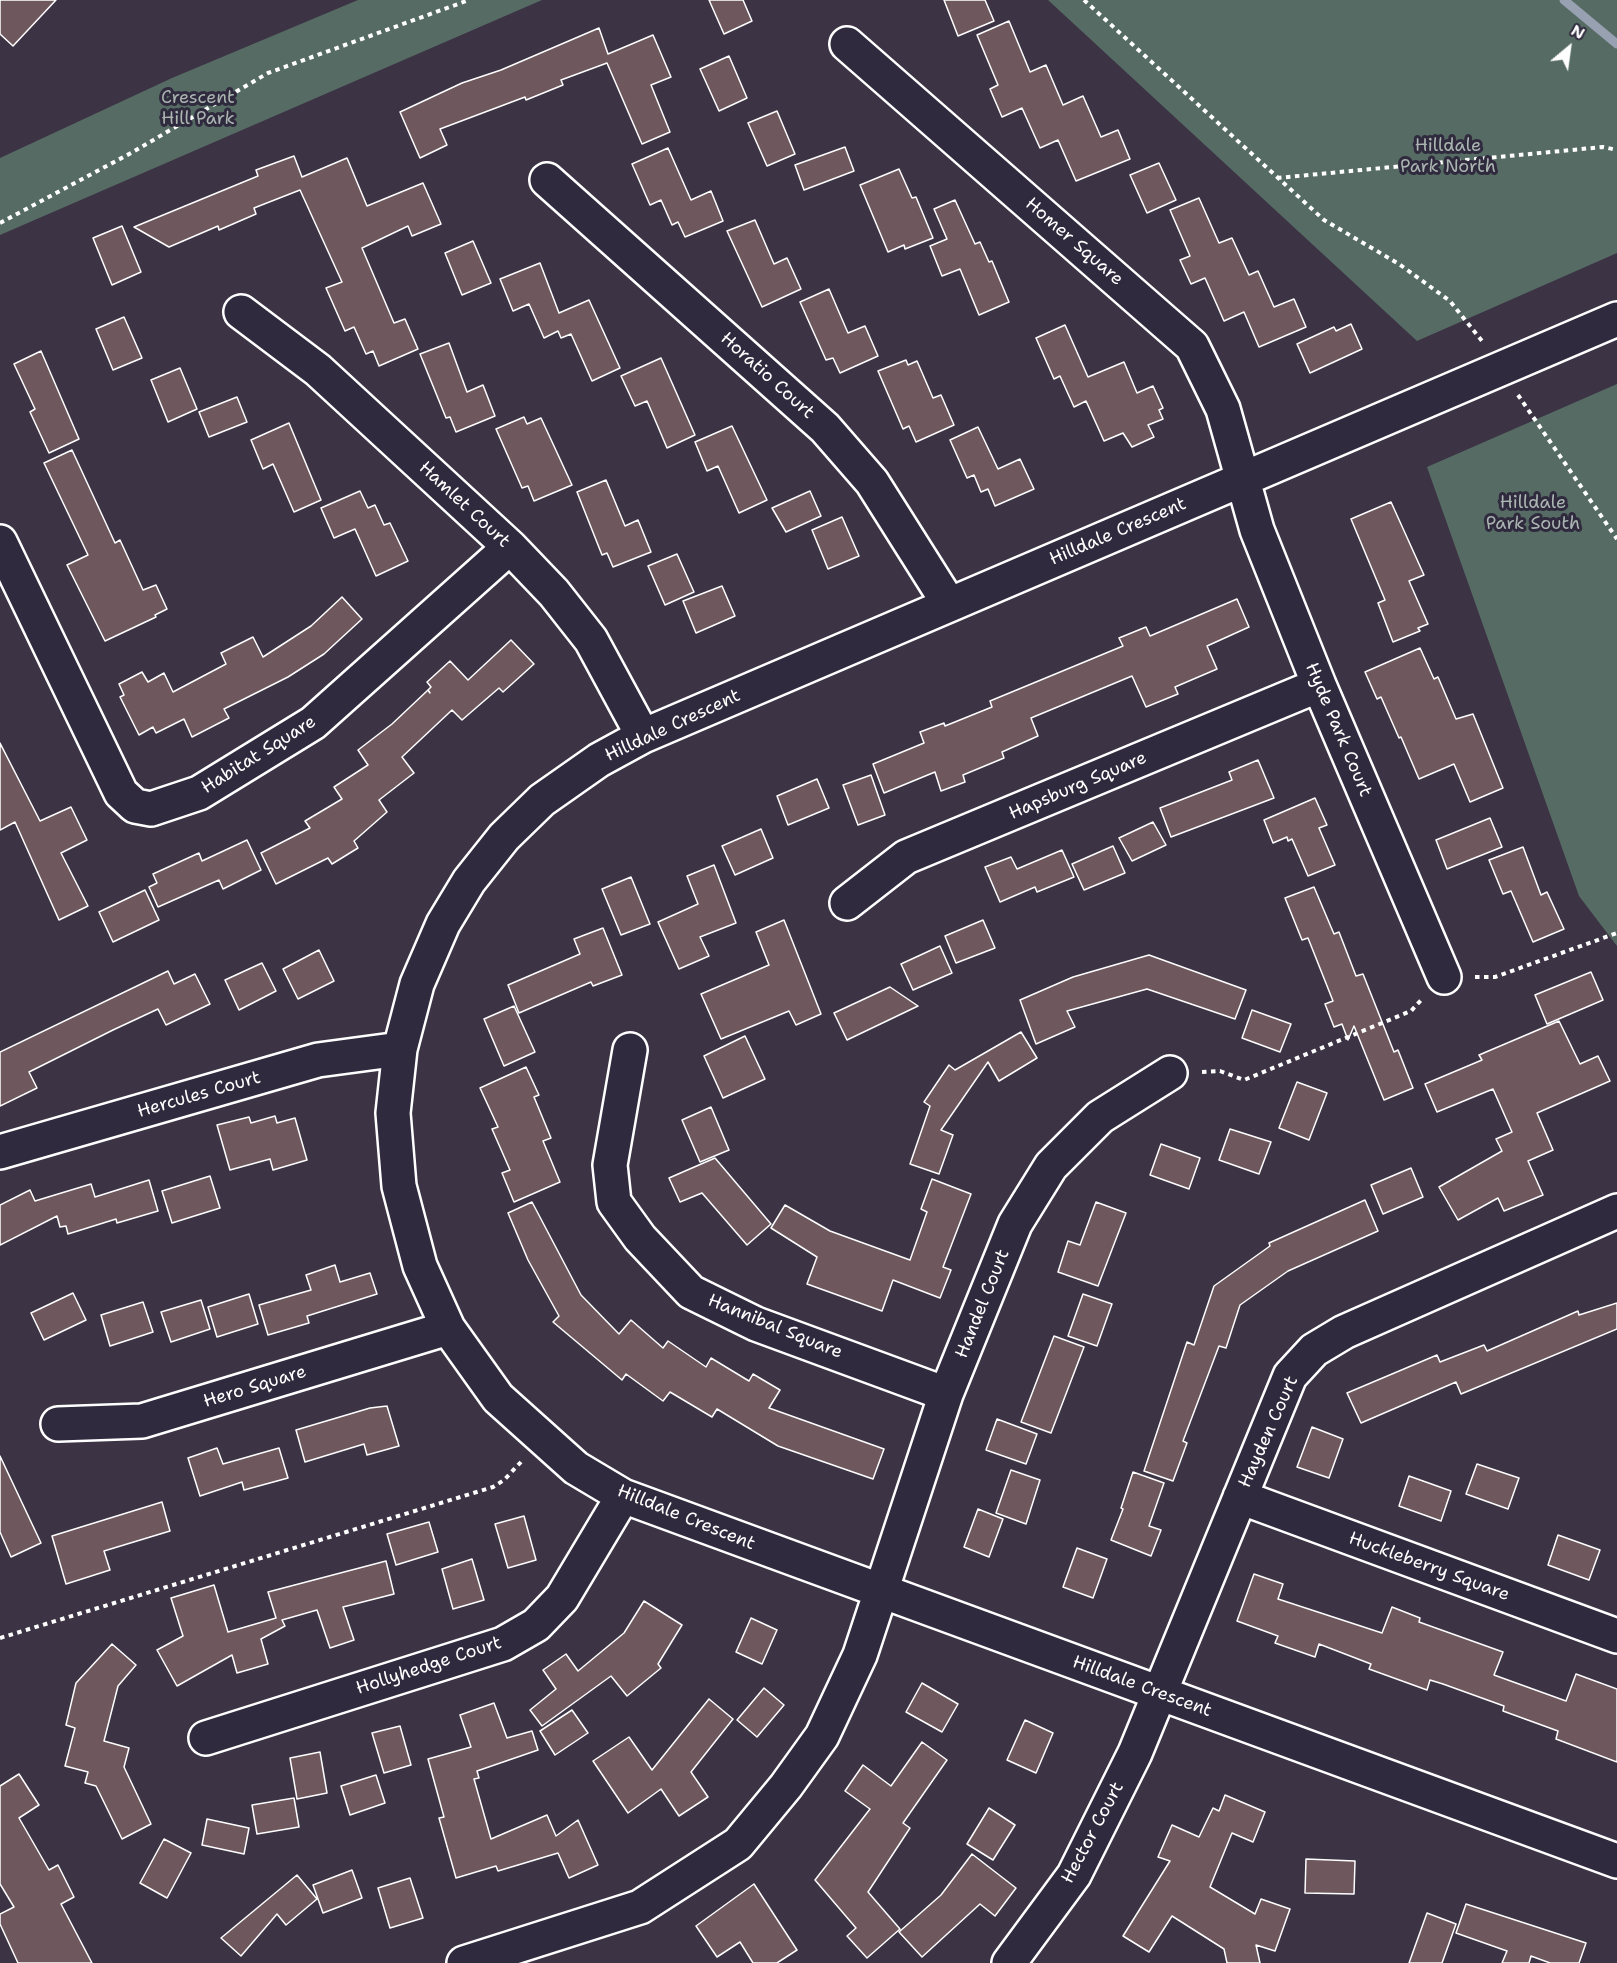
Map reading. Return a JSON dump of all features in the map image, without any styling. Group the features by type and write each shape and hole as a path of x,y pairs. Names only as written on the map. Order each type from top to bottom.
{"street":[{"name":"Homer Square","path":"847,44 1192,346 1223,409 1243,480"},
{"name":"Horatio Court","path":"547,180 825,428 872,482 949,604"},
{"name":"Hamlet Court","path":"242,312 318,370 510,547 554,593 591,640 643,736"},
{"name":"Hilldale Crescent","path":"1617,319 643,736 599,760 542,800 504,837 469,881 443,924 417,984 400,1049 393,1113 399,1185 420,1266 448,1328 498,1398 542,1440 576,1468 623,1496 881,1593 1617,1861"},
{"name":"Hyde Park Court","path":"1243,480 1257,530 1318,686 1444,976"},
{"name":"Habitat Square","path":"0,543 121,793 135,806 151,809 199,793 313,723 510,547"},
{"name":"Hapsburg Square","path":"847,903 906,857 1318,686"},
{"name":"Hercules Court","path":"0,1152 318,1060 400,1049"},
{"name":"Hannibal Square","path":"630,1050 610,1165 614,1202 640,1238 691,1292 756,1324 946,1394"},
{"name":"Handel Court","path":"464,1963 640,1907 738,1844 786,1786 822,1736 860,1654 946,1394 1016,1224 1051,1167 1100,1117 1170,1073"},
{"name":"Hayden Court","path":"1159,1694 1290,1376 1314,1350 1344,1332 1617,1211"},
{"name":"Hero Square","path":"58,1424 142,1421 448,1328"},
{"name":"Hollyhedge Court","path":"206,1738 503,1644 519,1635 536,1625 562,1598 623,1496"},
{"name":"Huckleberry Square","path":"1240,1497 1617,1636"},
{"name":"Hector Court","path":"1010,1963 1074,1875 1135,1753 1159,1694"}],"path":[{"path":"0,223 131,153 268,73 469,0"},
{"path":"1084,0 1324,220 1399,264 1450,301 1468,321 1617,539"},
{"path":"1276,178 1603,147 1617,150"},
{"path":"1170,1073 1220,1071 1244,1080 1411,1011 1444,976 1495,977 1617,933"},
{"path":"0,1638 493,1487 504,1480 542,1440"}],"green space":[{"name":"Crescent Hill Park","path":"358,0 542,0 0,235 0,158 172,78"},
{"name":"Hilldale Park North","path":"1048,0 1617,0 1617,253 1417,341"},
{"name":"Hilldale Park South","path":"1617,384 1617,946 1579,896 1427,467"}],"building":[{"path":"0,0 56,0 13,46 0,34"},
{"path":"709,0 743,0 752,21 724,34"},
{"path":"944,0 985,0 994,21 958,36"},
{"path":"1009,21 1030,72 1046,65 1063,105 1083,96 1101,137 1118,130 1130,159 1076,181 1058,140 1040,148 1022,108 1002,117 990,89 998,85 977,35"},
{"path":"599,28 608,54 653,35 671,77 651,85 670,132 642,144 607,63 561,80 563,85 526,100 525,97 440,129 447,145 420,158 400,112 462,83 501,70"},
{"path":"729,56 747,98 719,111 700,69"},
{"path":"777,111 795,154 767,166 748,123"},
{"path":"845,147 854,171 804,190 795,165"},
{"path":"668,148 691,200 711,191 723,221 685,237 678,222 672,225 661,200 650,205 632,164"},
{"path":"294,156 302,177 347,158 367,206 423,183 441,224 412,236 408,226 362,248 394,323 405,319 418,349 379,366 373,351 366,354 354,327 345,331 326,288 342,282 300,190 254,208 256,214 219,230 218,226 169,247 134,227 258,176 256,170"},
{"path":"1159,163 1176,200 1147,213 1130,175"},
{"path":"899,169 912,198 916,197 933,238 905,249 904,245 888,252 860,185"},
{"path":"1199,198 1219,243 1232,238 1249,275 1258,271 1274,307 1294,299 1306,327 1259,347 1244,312 1224,321 1205,278 1191,284 1180,260 1190,256 1170,210"},
{"path":"955,200 975,244 980,242 989,262 992,261 1009,302 979,315 960,269 942,276 930,246 947,239 934,209"},
{"path":"755,220 774,264 787,258 801,289 762,307 727,231"},
{"path":"122,226 141,272 112,285 93,238"},
{"path":"473,241 491,283 462,295 445,253"},
{"path":"540,263 559,313 589,300 620,368 592,381 571,334 561,338 558,331 544,338 529,304 513,311 500,279"},
{"path":"829,289 848,333 865,326 878,356 840,373 833,358 826,360 800,302"},
{"path":"124,317 142,358 113,370 96,329"},
{"path":"1351,324 1362,349 1310,373 1297,344 1334,327 1336,331"},
{"path":"1065,325 1088,377 1124,362 1137,393 1153,386 1163,408 1159,410 1163,419 1148,425 1154,437 1132,447 1123,433 1104,441 1086,401 1074,407 1060,376 1054,379 1036,338"},
{"path":"449,343 467,392 483,385 495,416 456,432 450,417 446,418 420,354"},
{"path":"41,351 79,439 49,453 30,412 35,409 14,364"},
{"path":"661,358 695,435 667,448 647,401 635,406 621,376"},
{"path":"906,360 908,365 917,361 933,398 941,395 954,425 916,442 909,426 903,429 878,371"},
{"path":"180,368 197,409 168,422 151,380"},
{"path":"237,397 247,422 209,437 199,412"},
{"path":"524,417 527,424 541,418 572,485 534,501 528,486 522,488 496,429"},
{"path":"289,423 321,500 294,512 273,464 263,469 251,440"},
{"path":"732,426 767,500 739,513 718,466 707,471 695,442"},
{"path":"978,427 998,469 1020,459 1034,489 995,506 988,489 981,492 974,475 967,478 950,440"},
{"path":"72,450 115,543 120,540 143,590 156,585 167,609 155,615 156,617 105,641 67,565 88,555 44,463"},
{"path":"606,480 625,526 638,520 651,552 613,567 607,553 602,555 577,492"},
{"path":"360,491 368,508 375,505 384,525 390,523 408,561 376,576 355,529 334,538 321,508"},
{"path":"810,491 821,516 786,532 772,508"},
{"path":"1391,502 1424,575 1409,581 1428,624 1418,628 1420,631 1393,642 1378,603 1385,600 1351,519"},
{"path":"842,517 859,556 828,569 812,530"},
{"path":"677,554 694,592 665,605 648,566"},
{"path":"722,586 735,616 696,633 683,601"},
{"path":"342,597 362,619 324,654 288,677 224,709 229,718 192,737 184,719 156,733 153,727 139,735 120,697 124,695 119,684 142,672 148,682 164,673 173,692 226,664 221,653 253,637 263,657 311,626"},
{"path":"1237,599 1249,627 1207,646 1217,669 1175,687 1178,694 1146,707 1132,676 1031,718 1038,736 1002,752 1004,758 963,775 965,782 941,791 935,772 884,793 873,764 924,743 920,732 944,723 945,726 992,707 990,701 1123,646 1119,638 1146,627 1150,636"},
{"path":"511,640 534,664 503,692 499,688 462,720 452,710 402,757 414,773 379,800 387,812 354,841 358,848 332,864 328,858 276,884 261,853 310,828 305,821 342,799 334,787 368,765 358,750 392,724 431,687 427,682 450,661 468,680"},
{"path":"1420,648 1434,679 1438,677 1456,719 1473,714 1503,788 1470,802 1454,764 1419,779 1381,697 1377,699 1365,672"},
{"path":"0,743 40,821 71,807 87,840 61,853 88,906 59,920 15,822 0,830"},
{"path":"1258,760 1274,798 1171,837 1160,808 1232,780 1229,772"},
{"path":"871,775 885,815 858,825 843,785"},
{"path":"817,779 829,808 788,825 777,796"},
{"path":"1315,798 1327,825 1319,828 1335,865 1308,876 1292,839 1288,841 1287,837 1273,843 1264,820"},
{"path":"1490,818 1502,847 1447,869 1436,840"},
{"path":"1153,822 1166,845 1132,861 1119,838"},
{"path":"761,829 773,858 735,875 722,846"},
{"path":"247,840 261,870 223,889 219,880 158,907 149,887 157,883 153,874 199,853 202,861"},
{"path":"1113,846 1125,873 1084,890 1072,864"},
{"path":"1523,847 1541,895 1547,892 1564,929 1533,942 1511,891 1503,894 1489,860"},
{"path":"1062,850 1074,877 1037,892 1035,887 1000,902 985,867 1011,857 1017,869"},
{"path":"714,865 736,923 700,937 709,956 679,969 658,922 698,904 687,876"},
{"path":"631,877 650,924 621,935 602,889"},
{"path":"1314,887 1334,934 1339,932 1356,976 1363,974 1394,1052 1398,1050 1413,1088 1384,1100 1354,1026 1348,1040 1342,1024 1334,1027 1325,1004 1333,1001 1308,938 1302,940 1285,898"},
{"path":"145,890 159,920 113,942 99,912"},
{"path":"784,920 821,1014 796,1025 789,1011 721,1039 701,994 769,965 756,932"},
{"path":"983,920 995,948 956,963 945,936"},
{"path":"603,928 622,975 593,986 591,982 519,1013 508,985 580,954 574,939"},
{"path":"940,946 952,973 913,990 901,964"},
{"path":"319,950 334,981 298,999 283,969"},
{"path":"1149,955 1246,990 1235,1019 1147,989 1067,1011 1075,1027 1036,1044 1020,1000 1073,977"},
{"path":"262,963 276,991 239,1010 225,980"},
{"path":"168,971 174,984 195,974 210,1004 166,1025 158,1009 113,1030 29,1072 37,1088 0,1106 0,1052"},
{"path":"1591,972 1603,1000 1547,1024 1535,995"},
{"path":"890,987 918,1006 847,1040 834,1013"},
{"path":"514,1006 535,1052 504,1066 484,1019"},
{"path":"1252,1010 1291,1024 1280,1052 1242,1038"},
{"path":"1559,1021 1580,1064 1598,1056 1610,1081 1537,1113 1553,1150 1528,1161 1543,1195 1504,1211 1498,1198 1458,1220 1439,1187 1502,1151 1496,1139 1512,1132 1493,1089 1437,1112 1425,1084 1482,1060 1479,1055"},
{"path":"1021,1032 1037,1058 999,1081 988,1062 941,1130 953,1135 939,1174 910,1164 930,1106 924,1102 949,1065 955,1070"},
{"path":"745,1036 765,1079 723,1098 704,1056"},
{"path":"526,1067 539,1095 534,1097 551,1138 543,1141 560,1182 514,1202 502,1173 510,1170 492,1129 498,1127 480,1088"},
{"path":"1297,1082 1327,1093 1309,1140 1279,1128"},
{"path":"711,1107 729,1150 700,1162 682,1120"},
{"path":"275,1116 277,1123 295,1118 307,1160 273,1170 270,1159 230,1170 217,1125 249,1117 251,1123"},
{"path":"1230,1129 1271,1142 1259,1174 1219,1160"},
{"path":"1161,1144 1200,1158 1189,1189 1150,1175"},
{"path":"715,1158 771,1224 747,1245 702,1193 680,1202 669,1178"},
{"path":"1411,1168 1423,1197 1383,1214 1371,1185"},
{"path":"210,1176 220,1208 172,1223 162,1191"},
{"path":"932,1179 971,1194 943,1267 951,1270 940,1298 893,1280 882,1311 807,1284 817,1257 771,1228 785,1205 830,1231 910,1260 927,1212 921,1209"},
{"path":"149,1180 158,1211 117,1223 116,1219 68,1234 66,1226 60,1227 57,1216 0,1245 0,1205 30,1190 35,1201 91,1184 95,1197"},
{"path":"1365,1200 1378,1231 1288,1271 1240,1305 1226,1348 1219,1346 1183,1441 1187,1443 1173,1481 1144,1471 1187,1342 1194,1345 1214,1286 1270,1246 1269,1243"},
{"path":"532,1202 581,1295 619,1334 631,1320 663,1348 668,1341 706,1367 711,1358 749,1381 753,1374 780,1390 769,1408 884,1449 873,1479 778,1446 717,1409 712,1417 670,1392 663,1401 626,1374 622,1380 553,1322 559,1316 528,1260 508,1213"},
{"path":"1096,1202 1126,1213 1098,1286 1058,1272 1068,1241 1080,1245"},
{"path":"335,1265 340,1282 370,1273 377,1294 307,1316 309,1323 268,1335 259,1305 311,1290 306,1275"},
{"path":"73,1293 86,1320 44,1340 31,1313"},
{"path":"249,1294 258,1324 217,1337 208,1307"},
{"path":"1083,1294 1112,1304 1097,1346 1068,1336"},
{"path":"201,1300 210,1329 171,1342 161,1312"},
{"path":"143,1302 153,1332 110,1346 101,1315"},
{"path":"1617,1303 1617,1329 1461,1394 1456,1382 1361,1423 1347,1393 1437,1355 1440,1362 1484,1345 1487,1351 1578,1311 1579,1315"},
{"path":"1054,1336 1084,1347 1051,1433 1021,1422"},
{"path":"387,1406 399,1446 367,1455 364,1444 305,1462 296,1430 370,1408"},
{"path":"997,1419 1037,1434 1026,1464 986,1450"},
{"path":"1312,1427 1343,1439 1329,1478 1297,1467"},
{"path":"217,1448 223,1464 279,1448 288,1478 244,1490 242,1482 200,1496 188,1458"},
{"path":"0,1456 41,1543 11,1557 0,1532"},
{"path":"1477,1464 1519,1478 1508,1509 1466,1494"},
{"path":"1011,1470 1040,1480 1026,1524 996,1513"},
{"path":"1133,1472 1164,1483 1149,1526 1161,1530 1151,1556 1111,1540 1123,1509 1121,1508"},
{"path":"1409,1476 1451,1491 1441,1521 1399,1506"},
{"path":"162,1502 170,1531 104,1551 110,1570 66,1584 52,1536"},
{"path":"978,1509 1003,1519 989,1557 964,1547"},
{"path":"524,1516 536,1560 508,1568 495,1524"},
{"path":"429,1522 438,1552 396,1565 387,1534"},
{"path":"1558,1535 1600,1550 1589,1580 1548,1565"},
{"path":"1077,1548 1107,1559 1093,1598 1063,1587"},
{"path":"472,1559 484,1600 453,1609 442,1569"},
{"path":"386,1561 394,1594 343,1607 354,1640 330,1648 317,1610 282,1620 285,1626 261,1639 268,1664 237,1673 232,1655 177,1686 157,1650 183,1636 171,1598 214,1585 228,1632 276,1618 268,1592"},
{"path":"1254,1574 1283,1584 1278,1599 1382,1633 1392,1607 1420,1618 1419,1622 1503,1652 1494,1675 1566,1701 1576,1674 1617,1689 1617,1762 1556,1739 1558,1731 1503,1711 1504,1706 1443,1684 1430,1680 1427,1690 1369,1669 1371,1664 1319,1644 1315,1657 1275,1643 1278,1636 1237,1621"},
{"path":"644,1601 682,1625 658,1664 661,1668 627,1696 611,1676 542,1726 530,1710 556,1689 543,1670 566,1654 578,1671 624,1633"},
{"path":"751,1618 777,1630 762,1664 736,1652"},
{"path":"112,1644 136,1665 118,1686 104,1741 129,1748 124,1767 151,1824 122,1839 96,1786 85,1783 88,1772 65,1766 75,1728 66,1725 76,1683"},
{"path":"922,1683 958,1704 942,1732 906,1712"},
{"path":"764,1688 784,1705 757,1737 737,1720"},
{"path":"709,1699 733,1719 691,1772 708,1797 679,1816 661,1789 628,1813 593,1761 629,1737 652,1770"},
{"path":"494,1703 507,1738 532,1731 538,1750 477,1771 479,1778 474,1779 491,1839 547,1815 556,1836 578,1820 598,1865 569,1878 558,1853 498,1871 496,1866 456,1878 439,1818 444,1817 428,1759 471,1747 460,1715"},
{"path":"572,1710 588,1733 555,1755 540,1731"},
{"path":"1025,1720 1053,1733 1036,1773 1007,1760"},
{"path":"400,1726 411,1765 384,1773 372,1733"},
{"path":"922,1742 947,1760 903,1823 910,1828 868,1892 900,1929 867,1958 847,1936 856,1928 815,1880 870,1809 845,1791 863,1765 891,1786"},
{"path":"320,1752 327,1793 297,1799 290,1758"},
{"path":"19,1774 39,1805 19,1818 49,1870 58,1865 74,1897 61,1904 92,1963 18,1963 0,1924 0,1914 14,1907 0,1884 0,1786"},
{"path":"376,1775 385,1803 350,1815 341,1786"},
{"path":"1225,1795 1265,1812 1253,1842 1232,1833 1210,1887 1255,1914 1261,1899 1290,1909 1275,1951 1256,1945 1260,1963 1227,1963 1224,1949 1172,1916 1149,1952 1123,1936 1170,1861 1158,1857 1172,1825 1199,1837 1213,1808 1219,1811"},
{"path":"294,1798 299,1827 257,1834 252,1805"},
{"path":"989,1808 1015,1825 993,1860 967,1844"},
{"path":"207,1819 249,1828 244,1854 202,1845"},
{"path":"164,1839 191,1853 167,1898 140,1883"},
{"path":"972,1854 1016,1888 995,1916 980,1904 922,1957 899,1932 941,1895"},
{"path":"1306,1859 1355,1861 1354,1894 1305,1893"},
{"path":"352,1870 362,1898 323,1913 313,1885"},
{"path":"297,1875 317,1899 286,1925 277,1914 241,1956 221,1938"},
{"path":"410,1878 423,1918 390,1928 378,1888"},
{"path":"754,1884 797,1950 777,1963 753,1963 740,1942 717,1957 696,1926"},
{"path":"1466,1904 1586,1943 1579,1963 1550,1963 1531,1956 1529,1963 1502,1963 1507,1951 1456,1933"},
{"path":"1427,1913 1456,1924 1442,1963 1409,1963"}],"waterway":[{"path":"1564,0 1617,44"}]}
